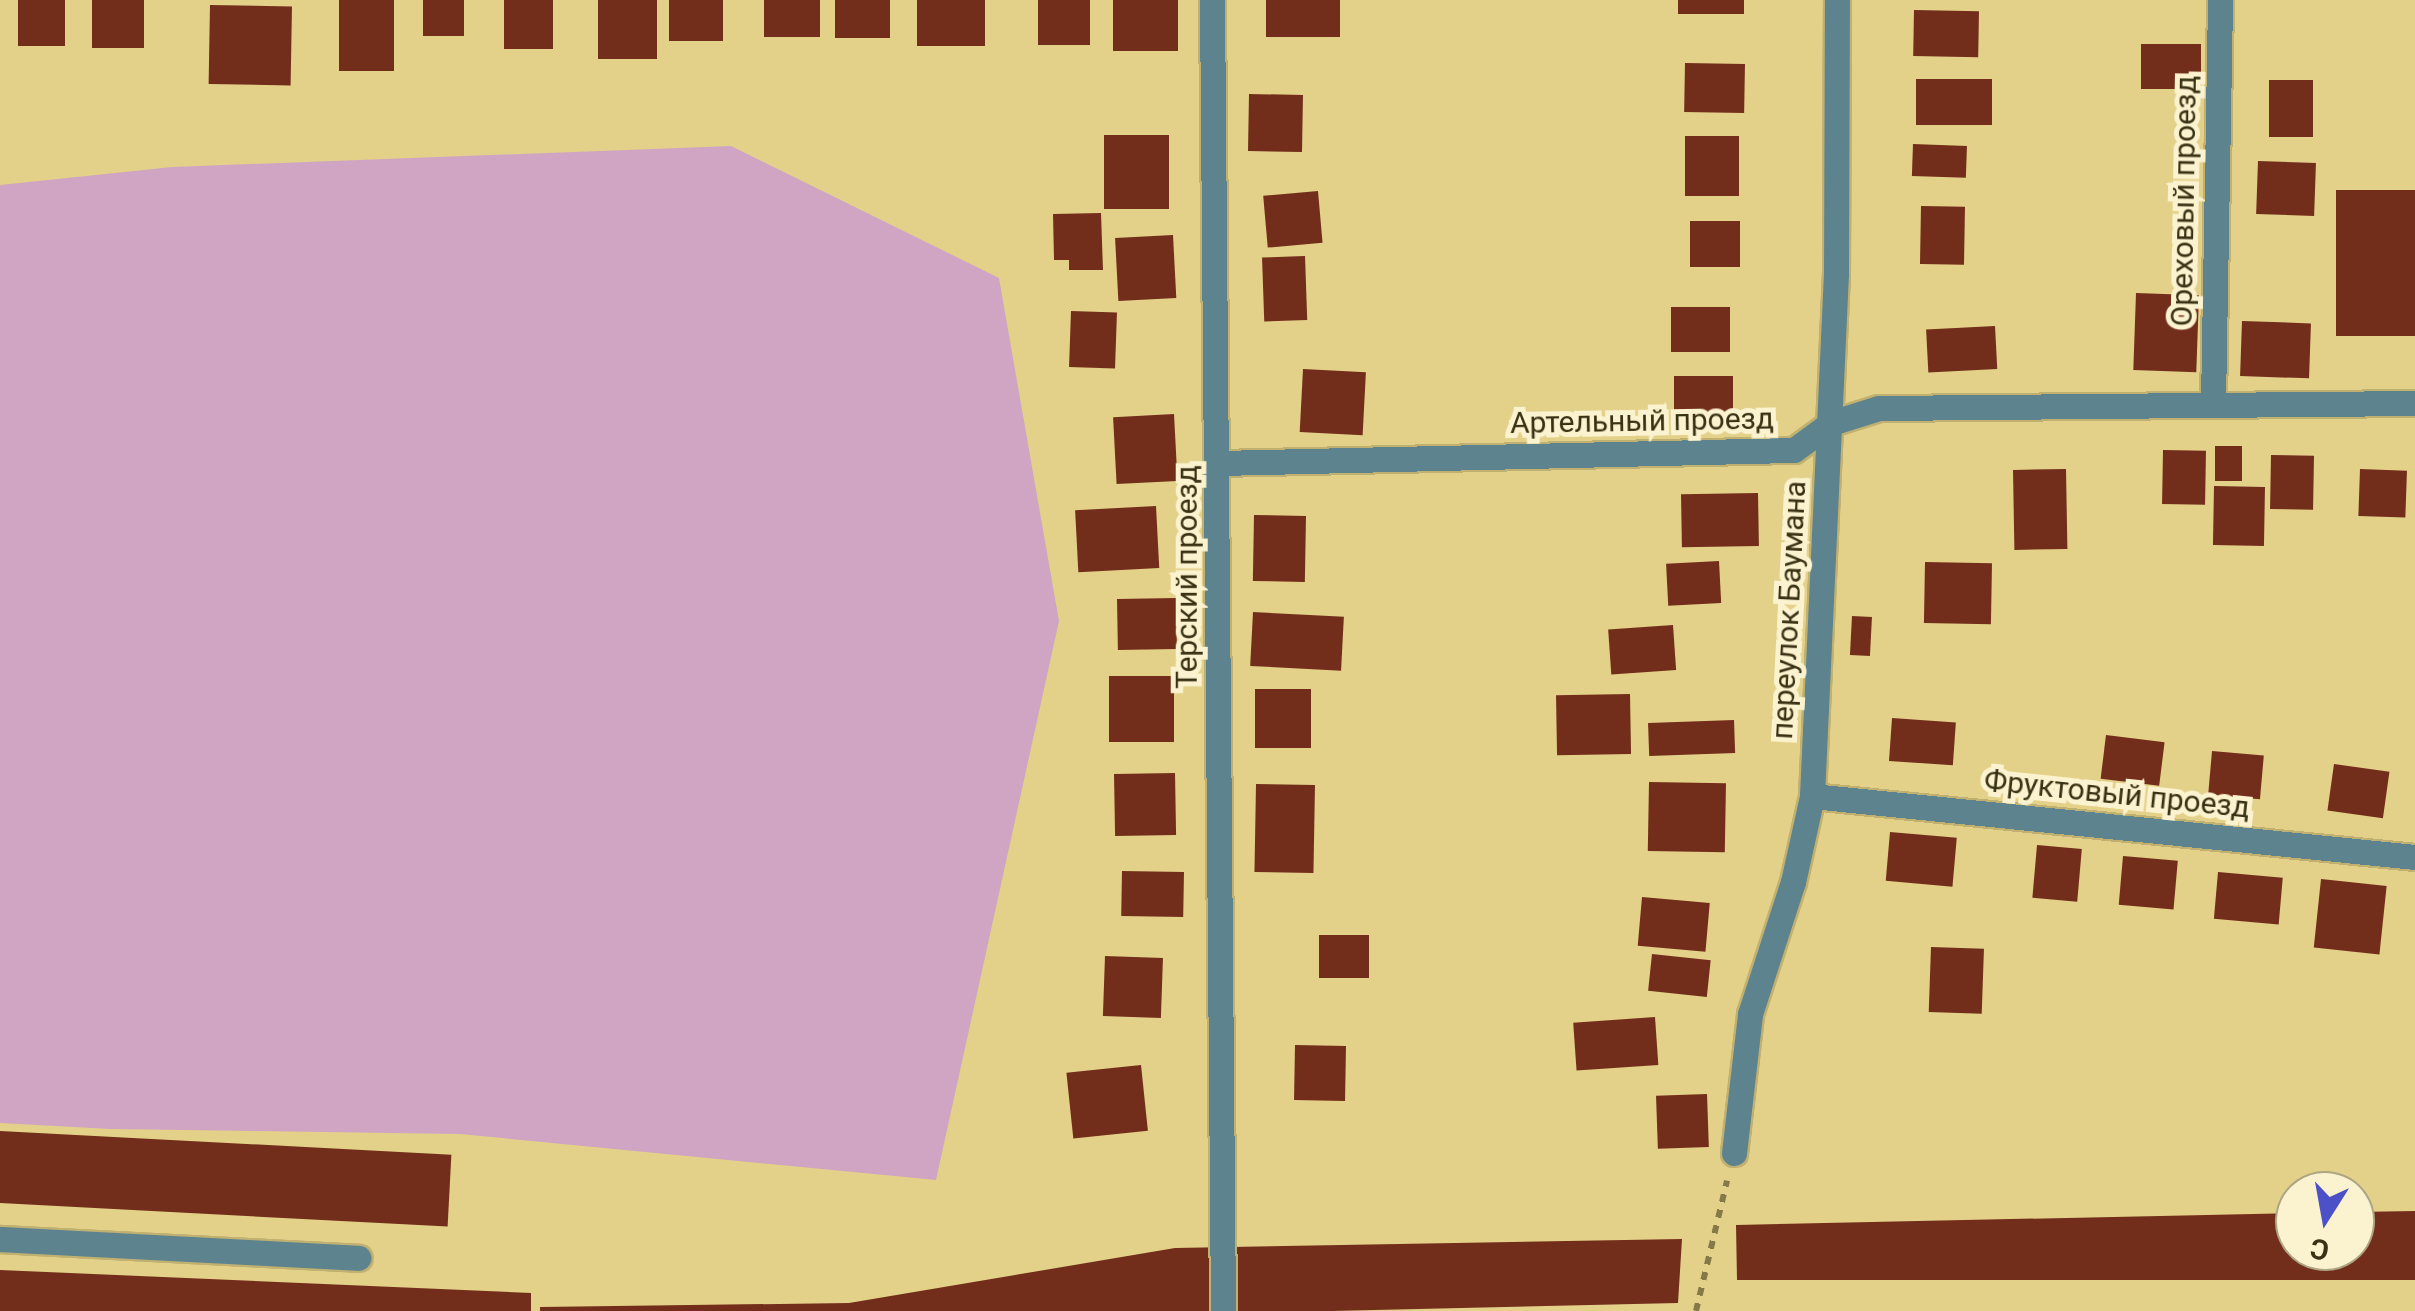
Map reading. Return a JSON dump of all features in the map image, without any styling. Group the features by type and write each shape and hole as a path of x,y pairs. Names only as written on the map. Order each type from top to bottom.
{"street":[{"name":"Терский проезд","path":"1212,0 1219,463 1223,1311"},
{"name":"переулок Баумана","path":"1734,1153 1750,1014 1794,882 1812,796 1831,423 1837,0"},
{"name":"Ореховый проезд","path":"2214,403 2220,0"},
{"name":"Артельный проезд","path":"1219,463 1794,450 1831,423 1880,408 2415,402"},
{"name":"Фруктовый проезд","path":"1812,796 2415,857"},
{"path":"0,1239 358,1258"}],"path":[{"path":"1696,1311 1734,1153"}],"shaded area":[{"path":"731,146 999,278 1059,621 936,1180 460,1134 110,1129 0,1123 0,185 172,167"}],"building":[{"path":"18,0 65,0 65,46 18,46"},
{"path":"92,0 144,0 144,48 92,48"},
{"path":"339,0 394,0 394,71 339,71"},
{"path":"423,0 464,0 464,36 423,36"},
{"path":"504,0 553,0 553,49 504,49"},
{"path":"598,0 657,0 657,59 598,59"},
{"path":"669,0 723,0 723,41 669,41"},
{"path":"764,0 820,0 820,37 764,37"},
{"path":"835,0 890,0 890,38 835,38"},
{"path":"917,0 985,0 985,46 917,46"},
{"path":"1038,0 1090,0 1090,45 1038,45"},
{"path":"1113,0 1178,0 1178,51 1113,51"},
{"path":"1266,0 1340,0 1340,37 1266,37"},
{"path":"1678,0 1744,0 1744,14 1678,14"},
{"path":"210,5 292,6 291,85 209,84"},
{"path":"1914,10 1979,11 1978,57 1913,56"},
{"path":"2141,44 2201,44 2201,89 2141,89"},
{"path":"1685,63 1745,64 1744,113 1684,112"},
{"path":"1916,79 1992,79 1992,125 1916,125"},
{"path":"2269,80 2313,80 2313,137 2269,137"},
{"path":"1249,94 1303,95 1302,152 1248,151"},
{"path":"1104,135 1169,135 1169,209 1104,209"},
{"path":"1685,136 1739,136 1739,196 1685,196"},
{"path":"1913,144 1967,146 1966,178 1912,176"},
{"path":"2258,161 2316,163 2314,216 2256,214"},
{"path":"2336,190 2415,190 2415,336 2336,336"},
{"path":"1318,191 1323,243 1268,248 1263,196"},
{"path":"1921,206 1965,207 1964,265 1920,264"},
{"path":"1101,213 1103,270 1069,270 1069,260 1054,260 1053,214"},
{"path":"1690,221 1740,221 1740,267 1690,267"},
{"path":"1173,235 1176,298 1118,301 1115,238"},
{"path":"1305,256 1307,320 1264,321 1262,258"},
{"path":"2136,293 2199,295 2196,372 2133,370"},
{"path":"1671,307 1730,307 1730,352 1671,352"},
{"path":"1071,311 1117,313 1115,369 1069,367"},
{"path":"2242,321 2311,323 2309,378 2240,376"},
{"path":"1995,326 1997,369 1928,373 1926,330"},
{"path":"1303,369 1366,372 1363,435 1300,432"},
{"path":"1674,376 1733,376 1733,426 1674,426"},
{"path":"1174,414 1178,481 1117,484 1113,417"},
{"path":"2215,446 2242,446 2242,481 2215,481"},
{"path":"2163,450 2206,451 2205,505 2162,504"},
{"path":"2271,455 2314,456 2313,510 2270,509"},
{"path":"2066,469 2067,549 2014,550 2013,470"},
{"path":"2360,469 2407,471 2405,518 2358,516"},
{"path":"2214,486 2265,487 2264,546 2213,545"},
{"path":"1758,493 1759,546 1682,547 1681,494"},
{"path":"1156,506 1159,568 1078,572 1075,510"},
{"path":"1254,515 1306,516 1305,582 1253,581"},
{"path":"1719,561 1721,603 1668,606 1666,564"},
{"path":"1925,562 1992,563 1991,624 1924,623"},
{"path":"1176,598 1177,649 1118,650 1117,599"},
{"path":"1253,612 1344,617 1341,671 1250,666"},
{"path":"1852,616 1872,617 1870,656 1850,655"},
{"path":"1673,625 1676,670 1611,674 1608,630"},
{"path":"1109,676 1174,676 1174,742 1109,742"},
{"path":"1255,689 1311,689 1311,748 1255,748"},
{"path":"1630,694 1631,754 1557,755 1556,695"},
{"path":"1892,718 1956,722 1953,765 1889,761"},
{"path":"1734,720 1735,753 1649,756 1648,723"},
{"path":"2106,735 2165,742 2159,786 2101,779"},
{"path":"2212,751 2264,756 2260,799 2208,795"},
{"path":"2334,764 2389,772 2383,818 2327,811"},
{"path":"1175,773 1176,835 1115,836 1114,774"},
{"path":"1649,782 1726,783 1725,852 1648,851"},
{"path":"1256,784 1315,785 1313,873 1254,872"},
{"path":"1890,832 1957,838 1952,887 1886,881"},
{"path":"2037,845 2082,849 2077,902 2032,898"},
{"path":"2123,856 2178,861 2174,910 2119,905"},
{"path":"1122,871 1184,872 1183,917 1121,916"},
{"path":"2218,872 2283,878 2279,924 2214,919"},
{"path":"2321,879 2387,886 2379,955 2314,948"},
{"path":"1642,897 1710,903 1705,952 1638,946"},
{"path":"1319,935 1369,935 1369,978 1319,978"},
{"path":"1931,947 1984,949 1982,1014 1929,1012"},
{"path":"1652,954 1711,960 1707,997 1648,991"},
{"path":"1105,956 1163,958 1161,1018 1103,1016"},
{"path":"1655,1017 1658,1065 1577,1071 1573,1023"},
{"path":"1295,1045 1346,1046 1345,1101 1294,1100"},
{"path":"1141,1065 1148,1131 1073,1138 1066,1073"},
{"path":"1707,1094 1709,1147 1658,1149 1656,1096"},
{"path":"0,1131 451,1155 448,1227 0,1203"},
{"path":"2415,1211 2415,1280 1737,1280 1736,1225 2275,1213 2275,1271 2375,1271 2375,1212"},
{"path":"1682,1239 1678,1303 1332,1311 540,1311 540,1307 849,1303 1175,1248"},
{"path":"0,1270 531,1293 531,1311 0,1311"}]}
